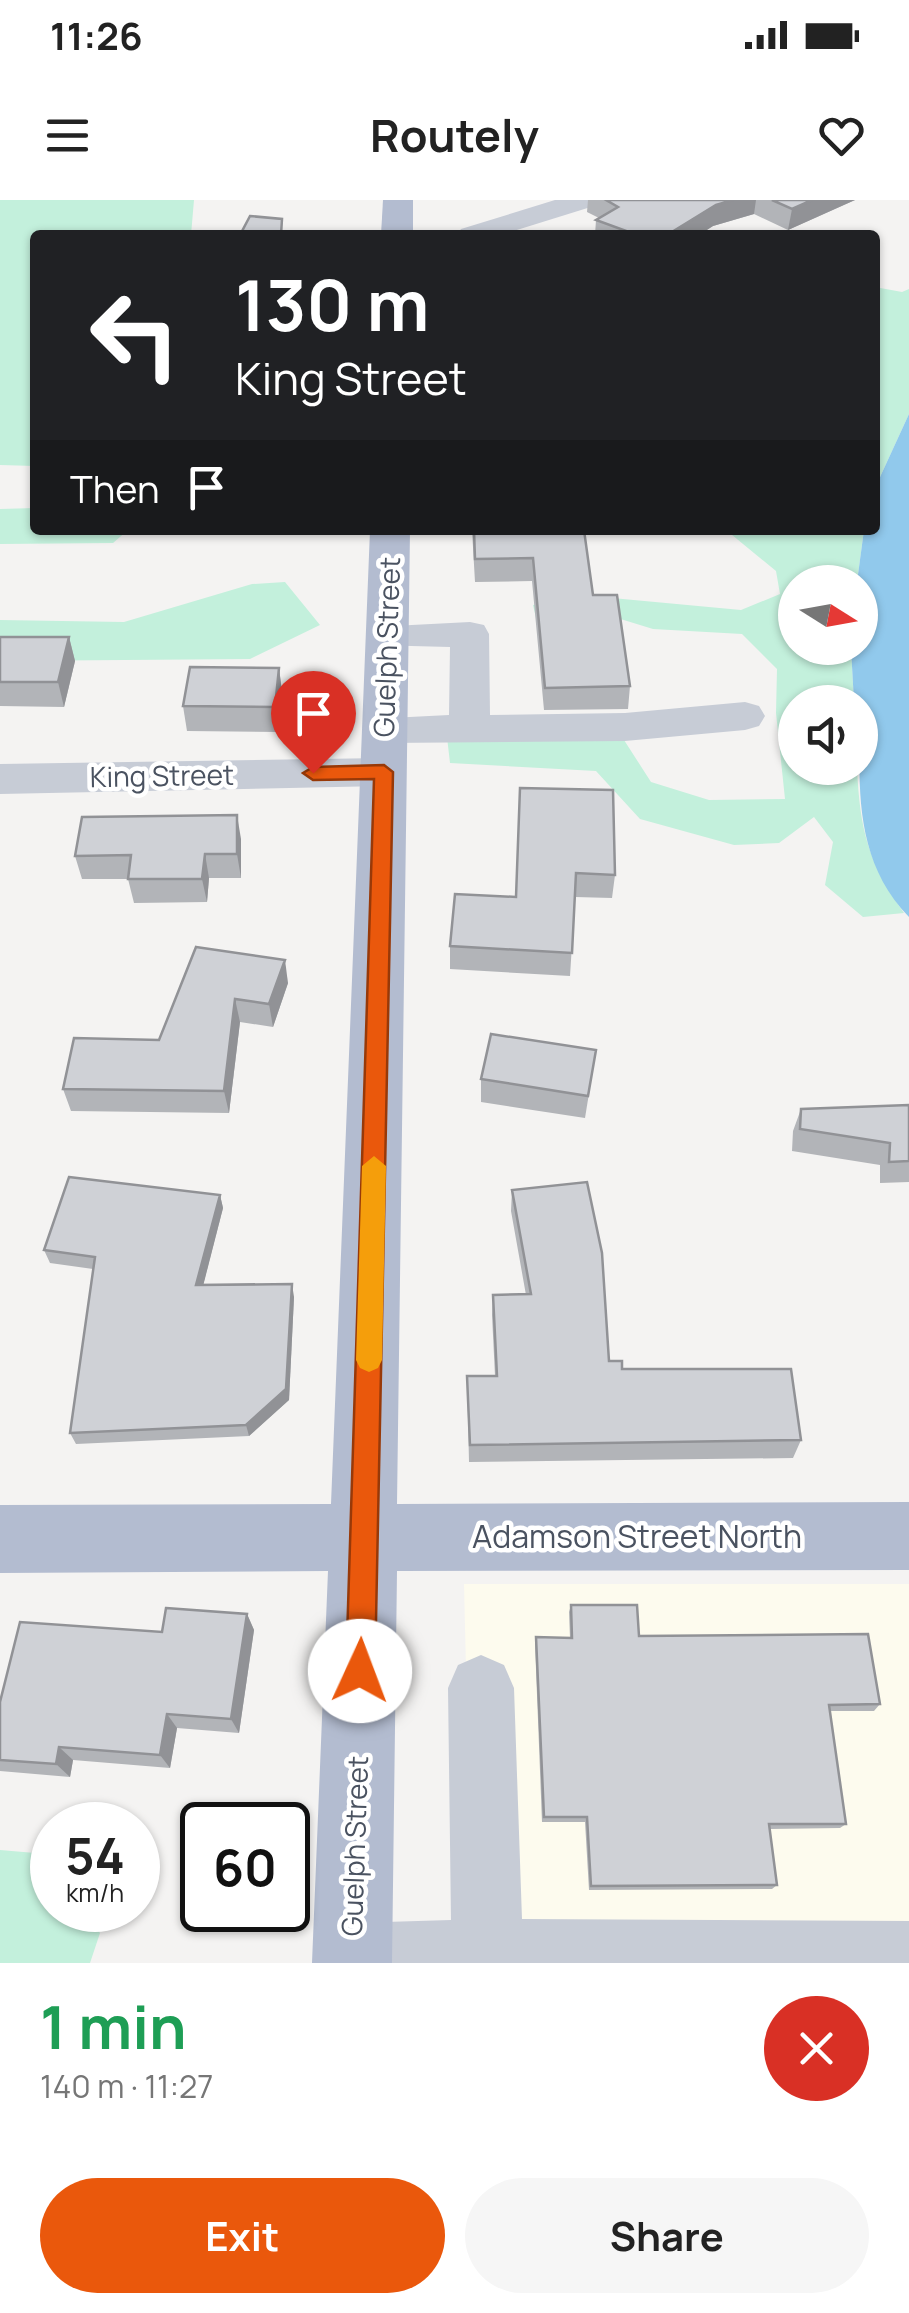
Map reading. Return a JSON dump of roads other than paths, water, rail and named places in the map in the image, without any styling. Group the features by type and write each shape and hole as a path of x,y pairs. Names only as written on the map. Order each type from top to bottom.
{"main road":[{"path":"397,230 398,200"},
{"name":"Guelph Street","path":"352,1961 390,535"},
{"name":"Adamson Street North","path":"0,1539 909,1536"}],"street":[{"path":"487,230 584,200"},
{"path":"387,636 470,634 469,729"},
{"name":"King Street","path":"0,779 384,750 469,729 625,727 745,716"},
{"path":"480,1688 487,1955"},
{"path":"352,1961 487,1955 909,1957"}],"water":[{"path":"909,414 909,917 876,868 862,815 860,785 878,785 878,685 853,685 852,665 878,665 878,565 859,565 863,535 880,535 880,477"}]}
